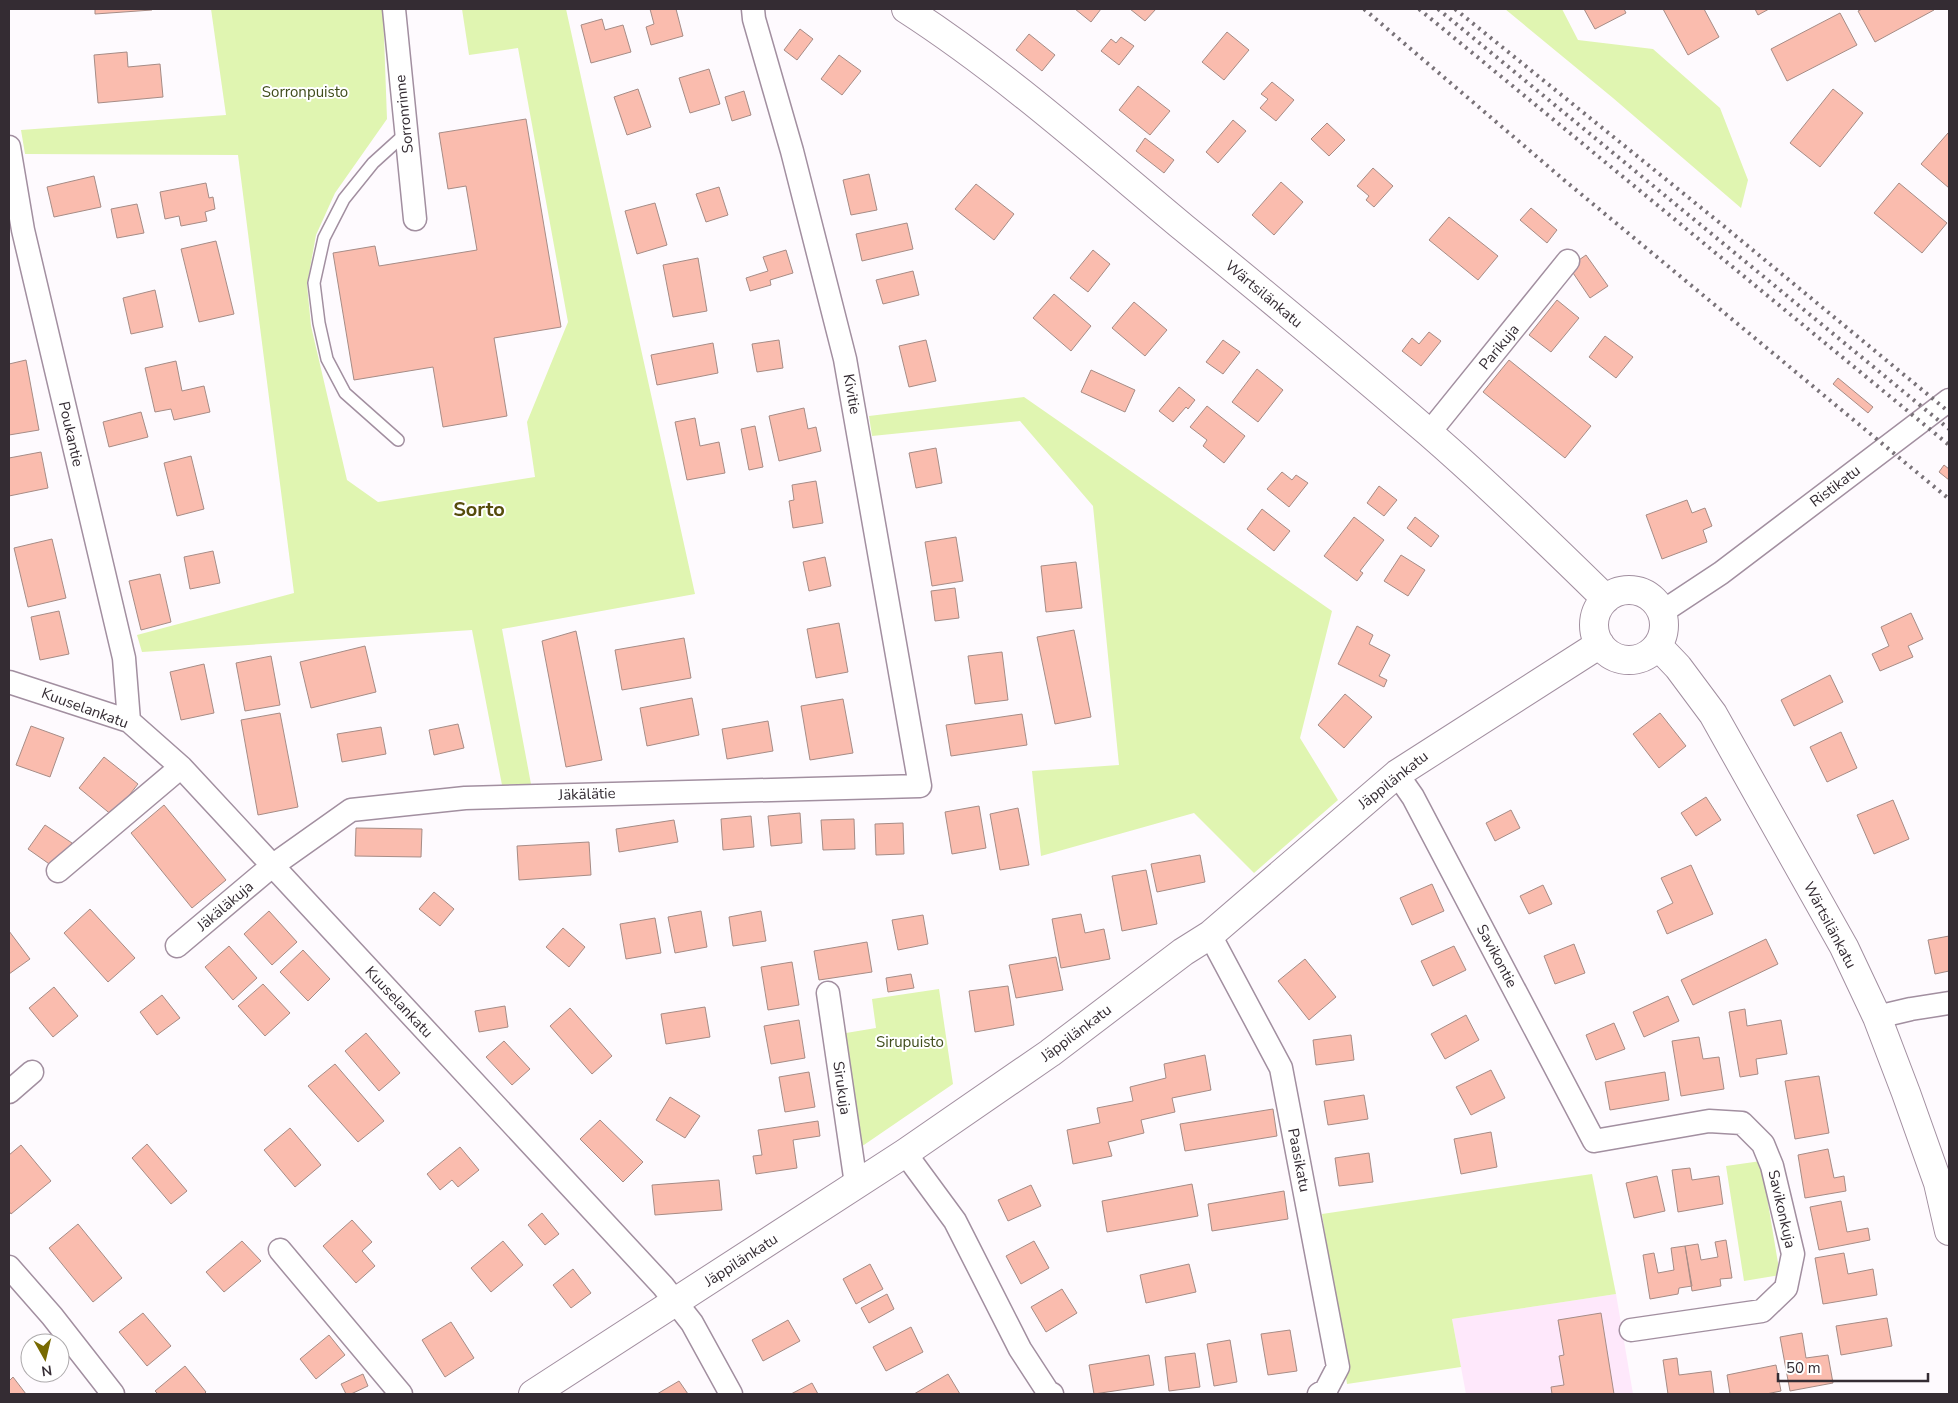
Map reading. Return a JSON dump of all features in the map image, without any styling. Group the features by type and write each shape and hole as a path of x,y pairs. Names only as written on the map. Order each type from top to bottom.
{"street":[{"name":"Sorronrinne","path":"394,9 415,219"},
{"name":"Kivitie","path":"753,9 792,151 845,359 920,786"},
{"name":"Wärtsilänkatu","path":"906,9 948,36 1065,128 1429,433 1539,533 1606,598"},
{"name":"Poukantie","path":"9,147 23,230 124,658 129,721"},
{"name":"Parikuja","path":"1429,433 1568,261"},
{"name":"Ristikatu","path":"1662,612 1721,573 1949,400"},
{"path":"1623,590 1642,592 1657,604 1662,612 1664,629 1658,646 1645,656 1628,660 1612,656 1600,644 1595,630 1595,615 1606,598 1623,590"},
{"name":"Jäppilänkatu","path":"532,1394 676,1303 905,1153 1050,1053 1183,952 1210,935 1397,774 1600,644"},
{"name":"Wärtsilänkatu","path":"1658,646 1678,667 1712,714 1844,947 1877,1017 1938,1183 1949,1231"},
{"name":"Kuuselankatu","path":"9,682 129,721 182,767 663,1286 692,1323 731,1394"},
{"path":"58,872 182,767"},
{"name":"Savikontie","path":"1397,774 1413,797 1594,1141"},
{"name":"Jäkälätie","path":"272,866 351,810 464,798 920,786"},
{"name":"Jäkäläkuja","path":"177,946 272,866"},
{"name":"Paasikatu","path":"1210,935 1281,1068 1338,1368 1326,1390 1319,1394"},
{"name":"Sirukuja","path":"828,993 856,1184"},
{"path":"1877,1017 1911,1008 1949,1003"},
{"path":"9,1092 32,1072"},
{"name":"Savikonkuja","path":"1594,1141 1709,1121 1742,1123 1764,1144 1772,1166 1793,1254 1786,1288 1762,1311 1630,1330"},
{"path":"905,1153 955,1221 1020,1349 1048,1392 1052,1394"},
{"path":"280,1250 401,1394"},
{"path":"9,1267 52,1316 113,1394"}],"lane":[{"path":"398,440 345,393 327,359 319,323 314,282 324,238 344,199 373,163 405,134"}],"shaded area":[{"path":"1616,1294 1633,1394 1466,1394 1452,1319"}],"green space":[{"name":"Sorronpuisto","path":"211,9 383,9 387,119 335,193 316,235 307,285 311,326 347,480 378,502 535,477 527,422 568,322 518,48 469,55 462,9 566,9 695,594 502,629 531,784 502,785 472,630 142,652 137,635 294,593 238,155 25,154 21,130 226,115"},
{"path":"1505,9 1562,9 1578,40 1653,49 1720,108 1748,180 1741,208 1613,98"},
{"path":"1024,397 1332,611 1300,738 1338,800 1254,873 1194,813 1041,856 1032,771 1119,765 1093,506 1020,421 872,436 869,416"},
{"name":"Sirupuisto","path":"939,989 953,1084 858,1149 840,1034 876,1028 872,999"},
{"path":"1761,1161 1780,1275 1744,1281 1726,1166"},
{"path":"1592,1174 1616,1294 1452,1319 1461,1367 1347,1384 1322,1214"}],"building":[{"path":"95,9 152,9 152,10 95,14"},
{"path":"650,9 676,9 683,36 651,45 646,27 654,24"},
{"path":"1075,9 1101,9 1091,22"},
{"path":"1130,9 1156,9 1145,21"},
{"path":"1584,9 1624,9 1626,13 1595,29"},
{"path":"1663,9 1704,9 1719,37 1688,55"},
{"path":"1755,9 1769,9 1758,15"},
{"path":"1862,9 1934,10 1875,42 1858,11"},
{"path":"1840,13 1857,45 1787,81 1771,49"},
{"path":"602,19 605,30 623,25 631,52 591,63 581,25"},
{"path":"800,29 813,39 797,60 784,50"},
{"path":"1227,32 1249,50 1224,80 1202,62"},
{"path":"1029,34 1055,55 1042,71 1016,50"},
{"path":"1121,37 1134,46 1119,65 1101,51 1111,39 1116,43"},
{"path":"127,52 128,67 160,64 163,97 98,103 94,55"},
{"path":"839,55 861,71 842,95 821,79"},
{"path":"709,69 720,104 690,113 679,78"},
{"path":"1272,82 1294,100 1276,121 1260,108 1268,99 1261,94"},
{"path":"1138,86 1170,111 1150,135 1119,110"},
{"path":"638,89 651,127 627,135 614,97"},
{"path":"1833,89 1863,113 1820,167 1790,143"},
{"path":"744,91 751,115 732,121 725,97"},
{"path":"526,119 561,327 494,338 507,416 443,427 433,367 354,380 333,253 375,246 379,266 477,250 466,186 448,189 439,133"},
{"path":"1233,120 1246,131 1218,163 1206,152"},
{"path":"1327,123 1345,140 1329,156 1311,139"},
{"path":"1949,134 1949,188 1921,164"},
{"path":"1145,138 1174,160 1164,173 1136,151"},
{"path":"1373,168 1393,186 1374,207 1366,200 1369,196 1357,186"},
{"path":"869,174 877,210 851,215 843,180"},
{"path":"94,176 101,207 54,217 47,187"},
{"path":"1281,182 1303,202 1274,235 1252,215"},
{"path":"206,183 209,198 213,197 215,209 205,212 207,221 181,226 179,216 165,219 160,192"},
{"path":"1899,183 1947,223 1922,253 1874,213"},
{"path":"976,184 1014,214 994,240 955,209"},
{"path":"719,187 728,215 706,222 696,194"},
{"path":"655,203 667,245 637,254 625,211"},
{"path":"137,204 144,233 117,238 111,209"},
{"path":"1531,208 1557,230 1547,243 1520,220"},
{"path":"1449,217 1498,256 1478,280 1429,240"},
{"path":"907,223 913,249 862,261 856,234"},
{"path":"216,241 234,314 199,322 181,249"},
{"path":"786,250 793,273 770,280 771,285 750,291 746,278 768,271 763,257"},
{"path":"1093,250 1110,264 1088,292 1070,278"},
{"path":"1586,255 1608,286 1590,298 1569,267"},
{"path":"698,258 707,311 673,317 663,265"},
{"path":"913,271 919,295 883,304 876,280"},
{"path":"155,290 163,327 131,334 123,298"},
{"path":"1054,294 1091,326 1071,351 1033,318"},
{"path":"1557,300 1579,318 1551,352 1529,335"},
{"path":"1134,302 1167,330 1145,356 1112,328"},
{"path":"1429,332 1441,341 1421,366 1402,351 1412,338 1419,344"},
{"path":"1605,336 1633,357 1616,378 1589,357"},
{"path":"779,340 783,368 757,372 752,344"},
{"path":"926,340 936,381 909,387 899,346"},
{"path":"1223,340 1240,352 1223,374 1206,362"},
{"path":"713,343 718,373 657,385 651,355"},
{"path":"26,360 39,430 9,435 9,364"},
{"path":"1509,360 1591,426 1565,458 1483,392"},
{"path":"176,361 182,391 204,386 210,412 174,420 171,409 155,412 145,368"},
{"path":"1257,369 1283,390 1258,422 1232,402"},
{"path":"1091,370 1135,390 1125,412 1081,392"},
{"path":"1838,378 1873,407 1868,413 1833,384"},
{"path":"1179,387 1195,400 1173,422 1159,411"},
{"path":"1207,406 1245,436 1224,463 1203,446 1207,440 1190,427"},
{"path":"804,408 808,429 816,427 821,451 779,461 769,416"},
{"path":"141,412 148,437 109,447 103,422"},
{"path":"695,418 700,446 719,442 725,473 687,480 675,422"},
{"path":"755,426 763,467 749,470 741,429"},
{"path":"936,448 942,483 916,488 909,453"},
{"path":"41,452 48,488 9,496 9,458"},
{"path":"191,456 204,509 177,516 164,463"},
{"path":"1944,465 1949,469 1949,480 1939,472"},
{"path":"1282,472 1292,480 1296,475 1308,483 1289,507 1267,489"},
{"path":"816,481 823,523 793,528 789,501 794,500 792,485"},
{"path":"1379,486 1397,500 1384,516 1367,503"},
{"path":"1687,500 1692,513 1705,508 1712,526 1703,530 1707,542 1662,559 1646,515"},
{"path":"1262,509 1290,531 1274,551 1247,529"},
{"path":"1354,517 1384,540 1360,571 1363,573 1357,581 1324,556"},
{"path":"1415,517 1439,536 1431,547 1407,528"},
{"path":"956,537 963,581 932,586 925,542"},
{"path":"52,539 66,598 28,607 14,548"},
{"path":"213,551 220,583 190,589 184,557"},
{"path":"1401,555 1425,570 1408,596 1384,581"},
{"path":"825,557 831,586 809,591 803,562"},
{"path":"1076,562 1082,608 1046,612 1041,566"},
{"path":"160,574 171,622 141,630 129,581"},
{"path":"955,588 959,618 935,621 931,591"},
{"path":"59,611 69,654 40,660 31,617"},
{"path":"1911,613 1923,639 1908,646 1913,657 1880,671 1872,654 1889,646 1881,627"},
{"path":"839,623 848,672 816,678 807,629"},
{"path":"1357,626 1373,635 1369,644 1390,655 1379,676 1387,680 1384,687 1338,664"},
{"path":"1074,630 1091,717 1055,724 1037,637"},
{"path":"576,631 602,760 566,767 542,641"},
{"path":"684,638 691,678 622,690 615,650"},
{"path":"365,646 376,692 311,708 300,662"},
{"path":"1002,652 1008,700 975,704 968,656"},
{"path":"271,656 280,705 245,711 236,663"},
{"path":"204,664 214,713 181,720 170,672"},
{"path":"1830,675 1843,702 1794,726 1781,700"},
{"path":"1345,694 1372,717 1344,748 1318,725"},
{"path":"692,698 699,735 647,746 640,708"},
{"path":"843,699 853,753 810,760 801,706"},
{"path":"280,713 298,807 258,815 241,720"},
{"path":"1660,713 1686,746 1659,768 1633,734"},
{"path":"1022,714 1027,745 951,756 946,725"},
{"path":"768,721 773,751 727,759 722,729"},
{"path":"458,724 464,748 434,755 429,730"},
{"path":"31,726 64,738 50,777 16,765"},
{"path":"381,727 386,754 342,762 337,734"},
{"path":"1841,732 1857,768 1827,782 1810,747"},
{"path":"104,757 138,784 113,816 79,788"},
{"path":"1706,797 1721,820 1696,836 1681,813"},
{"path":"1893,800 1909,839 1874,854 1857,815"},
{"path":"164,805 226,880 192,908 131,833"},
{"path":"979,806 986,848 952,854 945,812"},
{"path":"1018,808 1029,865 1000,870 990,814"},
{"path":"1511,810 1520,828 1495,841 1486,823"},
{"path":"800,813 802,843 771,846 768,816"},
{"path":"751,816 754,847 723,850 721,819"},
{"path":"854,819 855,849 823,850 821,820"},
{"path":"674,820 678,842 619,852 616,829"},
{"path":"903,823 904,854 876,855 875,824"},
{"path":"45,825 72,843 55,868 28,849"},
{"path":"356,828 422,829 421,857 355,856"},
{"path":"589,842 591,875 519,880 517,846"},
{"path":"1200,855 1205,882 1157,892 1151,864"},
{"path":"1691,865 1713,914 1667,934 1657,911 1673,903 1661,878"},
{"path":"1146,870 1157,924 1122,931 1112,876"},
{"path":"1432,884 1444,911 1412,925 1400,898"},
{"path":"1543,885 1552,904 1529,914 1520,896"},
{"path":"434,892 454,909 440,926 419,909"},
{"path":"90,909 135,958 108,982 64,933"},
{"path":"269,911 297,942 272,965 244,934"},
{"path":"701,911 707,947 675,953 668,917"},
{"path":"761,911 766,941 733,946 729,917"},
{"path":"1081,914 1085,933 1104,929 1110,959 1061,968 1052,919"},
{"path":"923,915 928,944 898,950 892,920"},
{"path":"655,918 661,953 626,959 620,924"},
{"path":"563,928 585,947 569,967 546,947"},
{"path":"9,931 30,959 9,974"},
{"path":"1949,936 1949,971 1935,974 1928,940"},
{"path":"1766,939 1778,964 1693,1005 1681,980"},
{"path":"867,942 872,972 819,980 814,951"},
{"path":"1574,944 1585,973 1555,984 1544,956"},
{"path":"229,946 257,978 233,1000 205,967"},
{"path":"1454,946 1466,970 1433,986 1421,961"},
{"path":"303,950 330,979 308,1001 280,972"},
{"path":"1056,957 1063,990 1016,998 1009,965"},
{"path":"1305,959 1336,997 1309,1020 1278,981"},
{"path":"792,962 799,1005 768,1010 761,967"},
{"path":"911,974 914,988 888,992 886,978"},
{"path":"263,984 290,1013 265,1036 238,1006"},
{"path":"1008,986 1014,1025 975,1032 969,991"},
{"path":"54,987 78,1016 53,1037 29,1008"},
{"path":"162,995 180,1018 157,1035 140,1012"},
{"path":"1668,996 1679,1021 1644,1037 1633,1012"},
{"path":"505,1006 508,1027 479,1032 475,1011"},
{"path":"705,1007 710,1037 666,1044 661,1014"},
{"path":"570,1008 612,1056 592,1074 550,1026"},
{"path":"1745,1009 1747,1026 1781,1020 1787,1054 1756,1059 1758,1074 1740,1077 1729,1012"},
{"path":"1466,1015 1479,1040 1445,1059 1431,1034"},
{"path":"799,1020 805,1058 771,1064 764,1026"},
{"path":"1614,1023 1625,1049 1596,1060 1586,1035"},
{"path":"366,1033 400,1073 379,1091 345,1051"},
{"path":"1351,1035 1354,1060 1316,1065 1313,1040"},
{"path":"1699,1037 1703,1059 1719,1057 1724,1089 1681,1096 1672,1041"},
{"path":"504,1041 530,1069 512,1085 486,1057"},
{"path":"1205,1055 1211,1090 1172,1098 1175,1112 1141,1120 1144,1133 1108,1142 1112,1156 1073,1164 1067,1130 1100,1123 1097,1108 1133,1101 1130,1087 1166,1078 1164,1064"},
{"path":"335,1064 384,1121 358,1142 308,1086"},
{"path":"1491,1070 1505,1098 1471,1115 1456,1087"},
{"path":"809,1072 815,1107 785,1112 779,1077"},
{"path":"1665,1072 1669,1100 1610,1110 1605,1082"},
{"path":"1819,1076 1829,1133 1795,1139 1785,1081"},
{"path":"1364,1095 1368,1119 1328,1125 1324,1101"},
{"path":"670,1097 700,1116 685,1138 656,1120"},
{"path":"1273,1109 1277,1136 1185,1151 1180,1124"},
{"path":"600,1120 643,1162 623,1182 580,1139"},
{"path":"818,1121 820,1136 793,1140 797,1168 756,1174 753,1156 762,1155 758,1130"},
{"path":"290,1128 321,1165 295,1187 264,1150"},
{"path":"1491,1132 1497,1167 1461,1174 1454,1139"},
{"path":"147,1144 187,1191 171,1204 132,1158"},
{"path":"21,1145 51,1181 11,1214 9,1211 9,1155"},
{"path":"460,1147 479,1170 458,1187 452,1180 440,1190 427,1174"},
{"path":"1828,1149 1834,1178 1844,1176 1846,1191 1805,1198 1798,1155"},
{"path":"1369,1153 1373,1182 1339,1186 1335,1158"},
{"path":"1690,1168 1692,1180 1719,1176 1723,1204 1678,1212 1672,1170"},
{"path":"1657,1176 1665,1211 1634,1218 1626,1183"},
{"path":"719,1180 722,1210 655,1215 652,1185"},
{"path":"1192,1184 1198,1216 1107,1232 1102,1201"},
{"path":"1031,1185 1041,1206 1008,1221 998,1200"},
{"path":"1284,1191 1288,1219 1212,1231 1208,1204"},
{"path":"1841,1201 1847,1232 1868,1228 1870,1240 1819,1250 1810,1207"},
{"path":"542,1213 559,1234 545,1245 528,1225"},
{"path":"352,1220 372,1242 362,1251 375,1266 356,1283 323,1246"},
{"path":"78,1224 122,1278 93,1302 49,1248"},
{"path":"1726,1240 1732,1278 1720,1279 1721,1286 1692,1291 1685,1246 1698,1244 1701,1260 1718,1257 1715,1242"},
{"path":"242,1241 261,1261 224,1292 206,1272"},
{"path":"503,1241 523,1265 491,1292 471,1268"},
{"path":"1034,1241 1049,1268 1021,1284 1006,1256"},
{"path":"1685,1246 1692,1286 1679,1288 1678,1294 1650,1299 1643,1255 1654,1253 1658,1273 1674,1270 1671,1248"},
{"path":"1844,1253 1848,1274 1873,1269 1877,1295 1823,1304 1815,1258"},
{"path":"870,1264 883,1289 856,1304 843,1279"},
{"path":"1189,1264 1196,1292 1146,1303 1140,1275"},
{"path":"573,1269 591,1293 571,1308 553,1285"},
{"path":"1062,1289 1077,1313 1046,1332 1031,1307"},
{"path":"887,1294 894,1309 869,1323 861,1308"},
{"path":"143,1313 171,1346 147,1366 119,1332"},
{"path":"1601,1313 1614,1394 1552,1394 1551,1387 1564,1385 1559,1356 1564,1355 1558,1320"},
{"path":"1887,1318 1892,1346 1841,1355 1836,1326"},
{"path":"788,1320 800,1341 763,1361 752,1340"},
{"path":"451,1322 474,1358 445,1377 422,1340"},
{"path":"911,1327 923,1352 886,1371 873,1347"},
{"path":"1290,1330 1297,1371 1268,1375 1261,1334"},
{"path":"1802,1333 1806,1358 1828,1355 1833,1383 1790,1391 1780,1337"},
{"path":"329,1335 345,1355 316,1379 300,1359"},
{"path":"1230,1340 1237,1382 1214,1386 1207,1344"},
{"path":"1195,1353 1200,1387 1169,1391 1165,1357"},
{"path":"1149,1355 1154,1385 1094,1394 1089,1365"},
{"path":"1677,1358 1679,1375 1711,1371 1714,1394 1668,1394 1663,1360"},
{"path":"1776,1365 1781,1391 1766,1394 1730,1394 1727,1375"},
{"path":"185,1366 206,1392 204,1394 158,1394 155,1391"},
{"path":"363,1374 368,1386 351,1394 346,1394 341,1384"},
{"path":"948,1374 960,1394 914,1394"},
{"path":"13,1377 26,1394 9,1394 9,1381"},
{"path":"679,1381 688,1394 657,1394"},
{"path":"812,1383 818,1394 791,1394"}],"railway":[{"path":"1364,9 1564,180 1949,499"},
{"path":"1419,9 1949,445"},
{"path":"1438,9 1949,429"},
{"path":"1455,9 1720,223 1949,412"}],"district":[{"name":"Sorto","path":"479,509"}]}
